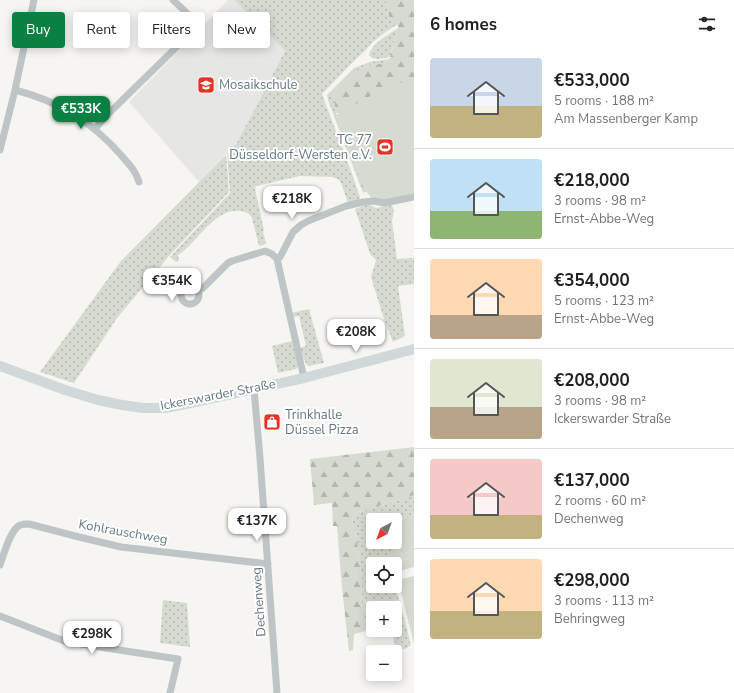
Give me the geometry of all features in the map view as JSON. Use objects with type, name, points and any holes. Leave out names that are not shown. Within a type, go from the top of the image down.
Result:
[{"type":"main road","name":"Ickerswarder Straße","points":[[0,366],[65,390],[98,400],[143,408],[165,408],[304,378],[414,349]]},
{"type":"street","points":[[0,150],[15,90],[34,0]]},
{"type":"street","points":[[95,129],[107,115],[190,34],[192,24],[191,19],[189,15],[173,0]]},
{"type":"street","points":[[15,90],[33,94],[53,102],[71,112],[95,129],[116,149],[136,172],[139,182]]},
{"type":"street","points":[[277,259],[280,257],[293,232],[308,221],[346,206],[363,202],[374,200],[384,204],[414,197]]},
{"type":"street","points":[[198,291],[228,263],[265,251],[272,254],[277,259],[304,378]]},
{"type":"street","name":"Dechenweg","points":[[254,389],[277,693]]},
{"type":"street","name":"Kohlrauschweg","points":[[0,565],[16,528],[24,524],[30,524],[121,547],[268,564]]},
{"type":"street","points":[[0,616],[36,631],[64,640],[178,659],[170,693]]},
{"type":"shaded area","name":"Mosaikschule","points":[[228,0],[234,0],[246,12],[216,12]]},
{"type":"shaded area","name":"Mosaikschule","points":[[213,15],[213,48],[270,48],[270,36],[285,51],[237,143],[199,182],[129,102],[181,48],[205,48],[205,24]]},
{"type":"green space","points":[[234,0],[386,0],[390,19],[398,24],[373,42],[322,94],[360,197],[359,200],[348,203],[341,183],[338,179],[332,177],[300,176],[256,186],[255,189],[266,244],[259,246],[250,215],[243,211],[232,211],[225,213],[212,222],[178,255],[179,261],[176,262],[170,257],[230,193],[227,154],[237,143],[285,51],[270,36],[270,12],[246,12]]},
{"type":"green space","points":[[386,0],[414,0],[414,80],[344,113],[336,113],[333,91],[361,68],[384,63],[390,58],[398,25],[390,20]]},
{"type":"green space","points":[[398,28],[390,57],[379,59],[373,58],[369,55],[373,47]]},
{"type":"green space","points":[[389,59],[384,63],[361,68],[333,91],[336,113],[363,182],[370,190],[363,193],[327,95],[354,68],[370,62]]},
{"type":"green space","name":"TC 77 Düsseldorf-Wersten e.V.","points":[[414,78],[414,196],[384,202],[373,200],[365,190],[334,116],[383,89]]},
{"type":"green space","points":[[226,155],[229,192],[169,256],[117,318],[74,383],[40,372],[121,261]]},
{"type":"green space","points":[[368,204],[376,208],[392,205],[394,211],[392,221],[397,259],[414,258],[414,284],[398,286],[405,336],[393,342],[371,277],[376,260],[370,254],[355,209]]},
{"type":"green space","points":[[309,309],[324,363],[308,366],[304,360],[300,348],[306,346],[299,316],[293,317],[291,313]]},
{"type":"green space","points":[[292,341],[298,367],[296,369],[278,373],[272,346]]},
{"type":"green space","points":[[414,447],[414,495],[355,513],[352,520],[358,547],[362,578],[361,609],[366,610],[366,631],[354,634],[353,650],[349,651],[337,526],[333,526],[332,503],[314,505],[310,459]]},
{"type":"green space","points":[[414,495],[414,514],[402,517],[402,513],[366,513],[366,549],[391,549],[393,557],[366,557],[366,593],[397,593],[399,601],[366,601],[366,610],[361,609],[362,578],[358,547],[352,520],[355,513]]},
{"type":"green space","points":[[414,514],[414,567],[402,571],[402,557],[393,557],[391,549],[402,549],[402,517]]},
{"type":"green space","points":[[414,576],[414,644],[401,593],[402,579]]},
{"type":"green space","points":[[163,600],[187,603],[190,647],[160,643]]},
{"type":"green space","points":[[402,611],[411,645],[402,649],[402,645],[395,645],[393,637],[402,637]]},
{"type":"place","name":"Mosaikschule","points":[[206,85]]},
{"type":"place","name":"TC 77 Düsseldorf-Wersten e.V.","points":[[385,147]]},
{"type":"place","name":"Trinkhalle Düssel Pizza","points":[[272,422]]}]
